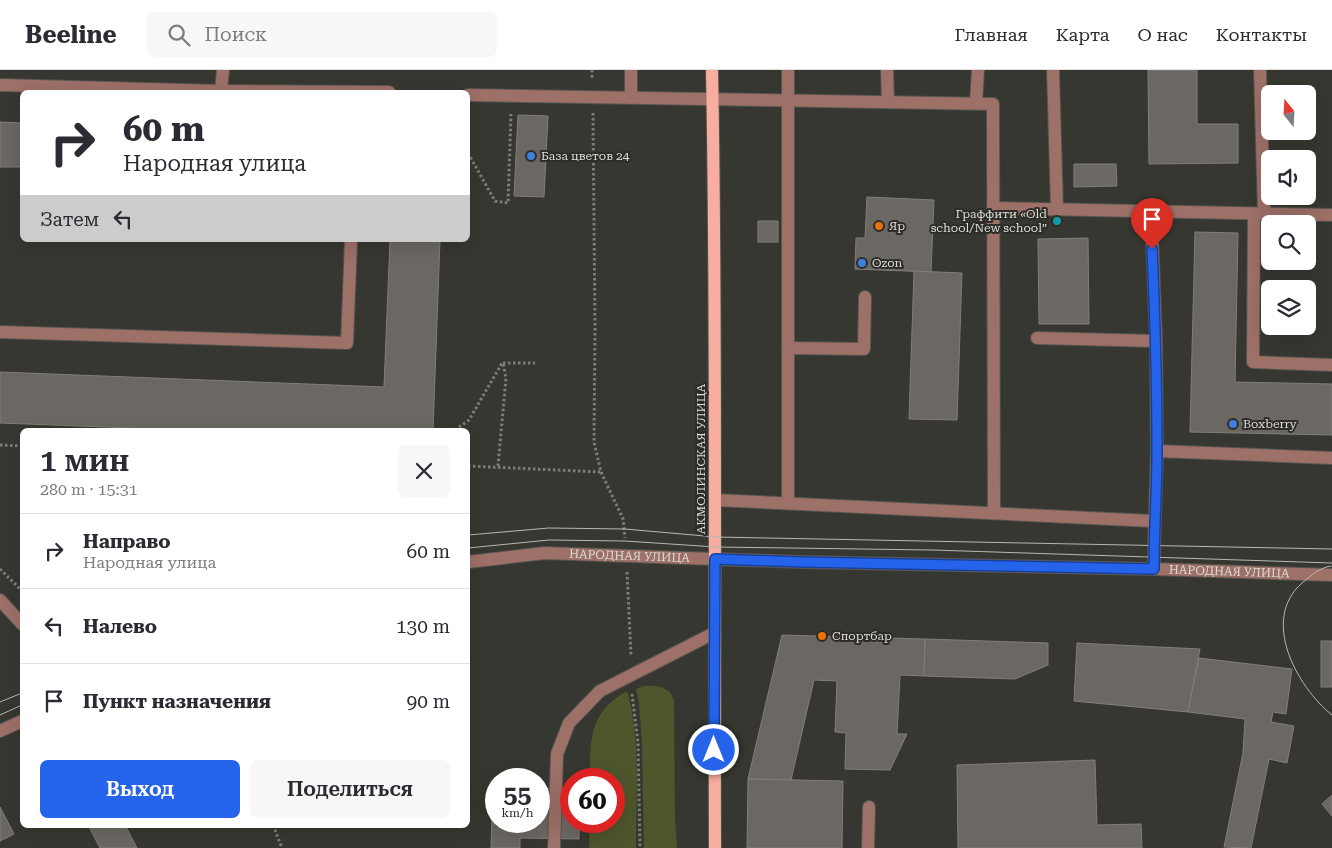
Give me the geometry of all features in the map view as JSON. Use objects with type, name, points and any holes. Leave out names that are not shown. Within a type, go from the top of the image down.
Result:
[{"type":"main road","name":"АКМОЛИНСКАЯ УЛИЦА","points":[[712,70],[715,848]]},
{"type":"street","points":[[221,90],[223,70]]},
{"type":"street","points":[[631,70],[631,98]]},
{"type":"street","points":[[788,70],[788,503]]},
{"type":"street","points":[[887,70],[888,102]]},
{"type":"street","points":[[976,103],[978,70]]},
{"type":"street","points":[[1054,70],[1058,209]]},
{"type":"street","points":[[1260,70],[1259,214],[1253,362],[1332,365]]},
{"type":"street","points":[[0,85],[184,90]]},
{"type":"street","points":[[470,95],[993,104],[994,512]]},
{"type":"street","points":[[993,208],[1332,215]]},
{"type":"street","points":[[1151,212],[1156,342],[1157,451],[1154,569]]},
{"type":"street","points":[[0,332],[347,344],[351,242]]},
{"type":"street","points":[[788,348],[864,349],[865,298]]},
{"type":"street","points":[[1037,338],[1156,342]]},
{"type":"street","points":[[1157,451],[1332,458]]},
{"type":"street","points":[[715,500],[1154,521]]},
{"type":"street","name":"НАРОДНАЯ УЛИЦА","points":[[470,562],[545,553],[802,562],[1154,569],[1332,575]]},
{"type":"street","points":[[0,600],[20,622]]},
{"type":"street","points":[[554,848],[557,754],[569,723],[600,691],[714,632]]},
{"type":"street","points":[[0,730],[20,722]]},
{"type":"street","points":[[868,848],[869,807]]},
{"type":"path","points":[[592,70],[595,318],[594,442],[601,472],[626,529],[631,690],[638,743],[640,848]]},
{"type":"path","points":[[470,157],[495,201],[508,203],[511,110]]},
{"type":"path","points":[[498,466],[506,378],[503,362]]},
{"type":"path","points":[[503,362],[535,364]]},
{"type":"path","points":[[458,428],[469,420],[503,362]]},
{"type":"path","points":[[0,445],[20,446]]},
{"type":"path","points":[[470,466],[601,472]]},
{"type":"path","points":[[0,569],[20,589]]},
{"type":"path","points":[[273,828],[282,848]]},
{"type":"green space","points":[[644,686],[658,686],[666,689],[674,701],[677,848],[644,848],[642,744],[636,689]]},
{"type":"green space","points":[[627,691],[634,729],[637,789],[636,848],[589,848],[590,833],[625,833],[625,768],[590,768],[590,752],[594,728],[605,708],[614,699]]},
{"type":"building","points":[[1148,70],[1197,70],[1197,124],[1238,124],[1238,163],[1149,164]]},
{"type":"building","name":"База цветов 24","points":[[518,115],[548,116],[544,197],[514,196]]},
{"type":"building","points":[[0,122],[20,123],[20,167],[0,167]]},
{"type":"building","points":[[1074,164],[1116,164],[1117,186],[1074,187]]},
{"type":"building","points":[[867,197],[934,200],[931,272],[855,269],[856,238],[865,238]]},
{"type":"building","points":[[758,221],[778,221],[778,242],[758,242]]},
{"type":"building","points":[[1195,232],[1238,233],[1235,382],[1332,384],[1332,435],[1190,432]]},
{"type":"building","points":[[1088,238],[1089,324],[1039,324],[1038,239]]},
{"type":"building","points":[[390,242],[440,242],[433,428],[131,428],[0,423],[0,372],[384,387]]},
{"type":"building","points":[[914,271],[962,273],[957,420],[909,419]]},
{"type":"building","points":[[782,635],[925,639],[924,676],[900,675],[897,734],[907,734],[890,770],[845,769],[846,733],[835,732],[837,681],[814,680],[791,780],[748,779]]},
{"type":"building","points":[[925,639],[1048,643],[1048,665],[1015,679],[924,676]]},
{"type":"building","points":[[1321,641],[1332,641],[1332,687],[1321,687]]},
{"type":"building","points":[[1077,643],[1200,649],[1188,712],[1074,701]]},
{"type":"building","points":[[1199,658],[1292,669],[1286,714],[1273,712],[1271,722],[1294,726],[1287,763],[1269,759],[1251,848],[1224,847],[1243,753],[1245,719],[1188,712]]},
{"type":"building","points":[[1095,760],[1097,825],[1141,824],[1142,848],[958,848],[957,765]]},
{"type":"building","points":[[748,779],[843,781],[842,848],[747,848]]},
{"type":"building","points":[[550,788],[560,789],[560,833],[579,833],[579,839],[520,838],[520,848],[491,848],[491,833],[550,833]]},
{"type":"building","points":[[1332,795],[1332,816],[1322,804]]},
{"type":"building","points":[[0,807],[14,834],[0,841]]},
{"type":"building","points":[[90,828],[127,828],[137,848],[100,848]]},
{"type":"tram line","points":[[470,535],[549,528],[625,529],[716,537],[1332,549]]},
{"type":"tram line","points":[[470,548],[549,540],[625,541],[716,547],[933,550],[1332,563]]},
{"type":"tram line","points":[[1331,566],[1323,568],[1312,575],[1302,583],[1290,598],[1284,615],[1284,634],[1288,652],[1296,671],[1319,703],[1332,715]]},
{"type":"tram line","points":[[0,702],[20,694]]},
{"type":"tram line","points":[[0,715],[20,706]]},
{"type":"place","name":"База цветов 24","points":[[531,156]]},
{"type":"place","name":"Граффити «Old school/New school”","points":[[1057,221]]},
{"type":"place","name":"Яр","points":[[879,226]]},
{"type":"place","name":"Ozon","points":[[862,263]]},
{"type":"place","name":"Boxberry","points":[[1233,424]]},
{"type":"place","name":"Спортбар","points":[[822,636]]},
{"type":"route","points":[[714,750],[715,559],[1154,569],[1157,451],[1156,342],[1152,249]]}]
